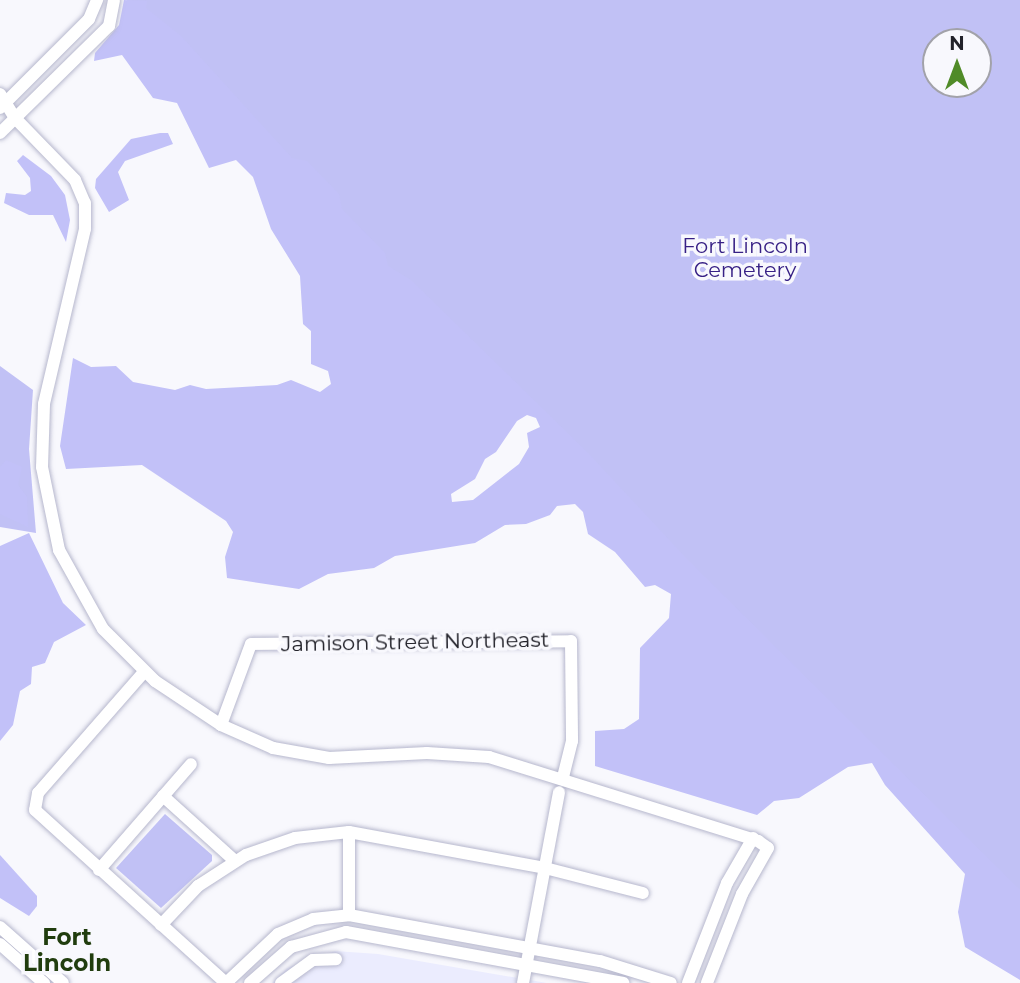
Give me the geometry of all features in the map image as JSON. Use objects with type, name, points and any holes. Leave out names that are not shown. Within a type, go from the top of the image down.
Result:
[{"type":"street","points":[[97,0],[89,19],[2,102],[75,180],[86,207],[85,229],[43,414],[42,467],[48,513],[62,559],[84,601],[144,672],[221,725],[261,744],[311,757],[463,753],[563,777],[753,838],[768,848],[742,894],[707,983]]},
{"type":"street","points":[[0,133],[109,26],[114,0]]},
{"type":"street","name":"Jamison Street Northeast","points":[[221,725],[251,644],[571,641],[572,741],[563,777]]},
{"type":"street","points":[[144,672],[35,799],[40,818],[226,983],[278,934],[313,919],[349,915],[608,963],[671,983]]},
{"type":"street","points":[[99,870],[191,764]]},
{"type":"street","points":[[523,983],[559,792]]},
{"type":"street","points":[[163,796],[235,861]]},
{"type":"street","points":[[162,925],[198,886],[235,861],[295,838],[349,832],[545,868],[643,893]]},
{"type":"street","points":[[349,832],[349,915]]},
{"type":"street","points":[[688,983],[727,883],[753,838]]},
{"type":"street","points":[[0,927],[63,983]]},
{"type":"street","points":[[250,983],[291,947],[336,933],[375,935],[623,983]]},
{"type":"street","points":[[0,944],[44,983]]},
{"type":"street","points":[[281,983],[313,960],[336,959]]},
{"type":"shaded area","points":[[124,0],[147,1],[146,8],[181,36],[292,158],[307,161],[339,194],[342,209],[385,253],[388,266],[411,280],[588,453],[685,557],[1020,890],[1020,980],[965,947],[958,912],[965,874],[885,785],[872,763],[848,767],[799,798],[774,801],[757,815],[595,766],[595,731],[624,729],[639,719],[640,648],[669,618],[671,594],[655,585],[645,587],[615,552],[588,534],[583,512],[575,504],[557,506],[550,515],[526,524],[505,525],[475,543],[395,556],[374,568],[328,574],[299,589],[227,578],[225,557],[233,532],[226,521],[142,465],[66,469],[60,446],[73,358],[91,367],[116,366],[133,382],[175,390],[190,385],[206,389],[277,385],[291,380],[320,392],[331,384],[328,371],[311,364],[311,331],[303,324],[300,276],[271,229],[253,177],[236,160],[209,168],[177,103],[153,98],[122,55],[94,61],[95,53],[119,25]],"holes":[[[527,415],[536,418],[540,427],[527,433],[529,447],[519,464],[473,500],[452,502],[451,494],[475,479],[485,459],[496,452],[517,421]]]},
{"type":"shaded area","points":[[168,133],[173,144],[125,161],[118,172],[129,200],[109,212],[95,188],[96,179],[131,139]]},
{"type":"shaded area","points":[[23,155],[51,176],[65,195],[70,220],[66,242],[53,215],[29,215],[4,203],[6,193],[25,195],[31,191],[30,178],[17,161]]},
{"type":"shaded area","points":[[6,460],[22,467],[18,485],[27,497],[28,527],[0,514],[0,467]]},
{"type":"shaded area","points":[[29,533],[63,603],[86,625],[54,642],[45,663],[32,667],[31,684],[20,691],[13,725],[0,741],[0,546]]},
{"type":"shaded area","points":[[0,855],[37,896],[37,906],[29,916],[0,898]]},
{"type":"shaded area","points":[[335,951],[378,954],[547,983],[272,983],[287,968]]},
{"type":"green space","name":"Fort Lincoln Cemetery","points":[[127,0],[1020,0],[1020,891],[128,10]]},
{"type":"green space","points":[[0,366],[33,390],[29,449],[36,533],[0,527]]},
{"type":"green space","points":[[165,814],[212,855],[212,861],[161,908],[116,868]]},
{"type":"district","name":"Fort Lincoln","points":[[67,950]]}]
